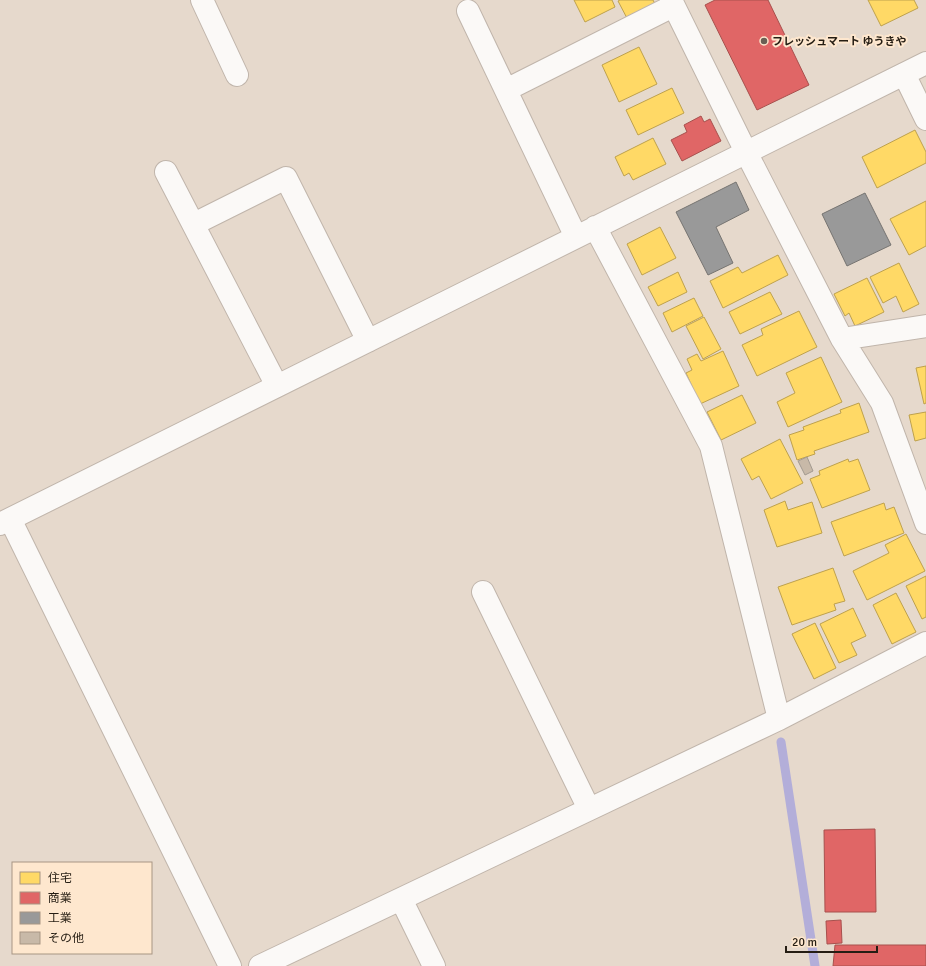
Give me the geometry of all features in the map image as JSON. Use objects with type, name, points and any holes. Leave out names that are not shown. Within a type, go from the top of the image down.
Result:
[{"type":"street","points":[[202,0],[238,75]]},
{"type":"street","points":[[506,90],[672,3],[746,152],[842,339],[882,403],[926,523]]},
{"type":"street","points":[[468,11],[576,237]]},
{"type":"street","points":[[230,966],[5,522],[926,63]]},
{"type":"street","points":[[904,74],[926,119]]},
{"type":"street","points":[[166,172],[277,386]]},
{"type":"street","points":[[194,224],[286,178],[368,341]]},
{"type":"street","points":[[595,227],[712,446],[779,719]]},
{"type":"street","points":[[842,339],[926,326]]},
{"type":"street","points":[[483,592],[589,809]]},
{"type":"street","points":[[260,966],[779,719],[926,643]]},
{"type":"street","points":[[401,899],[434,966]]},
{"type":"building: 住宅","points":[[574,0],[612,0],[615,7],[585,22]]},
{"type":"building: 住宅","points":[[653,0],[657,8],[629,22],[618,1]]},
{"type":"building: 住宅","points":[[868,0],[914,0],[918,8],[881,26]]},
{"type":"building: 住宅","points":[[639,47],[657,84],[619,102],[602,65]]},
{"type":"building: 住宅","points":[[672,88],[684,113],[638,135],[626,110]]},
{"type":"building: 住宅","points":[[915,130],[926,152],[926,163],[877,188],[862,157]]},
{"type":"building: 住宅","points":[[653,138],[666,164],[633,180],[629,173],[624,176],[615,157]]},
{"type":"building: 住宅","points":[[926,201],[926,246],[909,255],[890,219]]},
{"type":"building: 住宅","points":[[660,227],[676,258],[642,275],[627,244]]},
{"type":"building: 住宅","points":[[778,255],[788,275],[723,308],[710,281],[738,267],[742,273]]},
{"type":"building: 住宅","points":[[899,263],[919,304],[903,312],[896,296],[883,303],[870,277]]},
{"type":"building: 住宅","points":[[678,272],[687,292],[658,306],[648,287]]},
{"type":"building: 住宅","points":[[867,278],[884,312],[855,326],[849,313],[845,316],[834,294]]},
{"type":"building: 住宅","points":[[770,292],[782,314],[740,334],[729,312]]},
{"type":"building: 住宅","points":[[694,298],[703,316],[672,332],[663,313]]},
{"type":"building: 住宅","points":[[799,311],[817,347],[757,376],[742,345],[763,335],[761,329]]},
{"type":"building: 住宅","points":[[704,317],[721,349],[703,359],[686,326]]},
{"type":"building: 住宅","points":[[723,351],[739,386],[700,404],[686,373],[692,370],[687,359],[697,354],[701,361]]},
{"type":"building: 住宅","points":[[821,357],[842,402],[788,427],[777,402],[795,393],[786,373]]},
{"type":"building: 住宅","points":[[926,366],[926,403],[924,404],[916,368]]},
{"type":"building: 住宅","points":[[742,395],[756,423],[721,440],[707,412]]},
{"type":"building: 住宅","points":[[859,403],[869,432],[814,451],[815,454],[797,460],[789,435],[804,430],[803,427],[841,413],[840,410]]},
{"type":"building: 住宅","points":[[926,412],[926,438],[915,441],[909,415]]},
{"type":"building: 住宅","points":[[780,439],[803,483],[771,499],[759,476],[752,480],[741,459]]},
{"type":"building: 住宅","points":[[848,459],[849,462],[858,459],[870,490],[822,508],[810,479],[820,475],[819,471]]},
{"type":"building: 住宅","points":[[785,501],[788,510],[812,502],[822,533],[777,547],[764,510]]},
{"type":"building: 住宅","points":[[884,503],[886,510],[894,507],[904,533],[844,556],[831,522]]},
{"type":"building: 住宅","points":[[906,534],[925,571],[867,600],[853,571],[889,553],[885,545]]},
{"type":"building: 住宅","points":[[833,568],[845,601],[834,604],[836,610],[792,625],[778,587]]},
{"type":"building: 住宅","points":[[926,576],[926,617],[922,619],[906,586]]},
{"type":"building: 住宅","points":[[896,593],[916,632],[892,644],[873,605]]},
{"type":"building: 住宅","points":[[853,608],[866,636],[851,643],[857,655],[839,663],[820,624]]},
{"type":"building: 住宅","points":[[815,623],[836,668],[814,679],[792,634]]},
{"type":"building: 商業","points":[[715,0],[768,0],[809,85],[757,110],[705,5]]},
{"type":"building: 商業","points":[[701,116],[704,122],[710,119],[721,141],[682,161],[671,140],[687,132],[684,125]]},
{"type":"building: 商業","points":[[875,829],[876,912],[825,912],[824,830]]},
{"type":"building: 商業","points":[[841,920],[842,943],[827,944],[826,921]]},
{"type":"building: 商業","points":[[835,945],[926,945],[926,966],[833,966]]},
{"type":"building: 工業","points":[[736,182],[749,210],[716,227],[733,263],[708,275],[676,212]]},
{"type":"building: 工業","points":[[865,193],[891,245],[847,266],[822,214]]},
{"type":"building: その他","points":[[807,457],[813,471],[805,475],[798,461]]},
{"type":"waterway","points":[[781,742],[815,966]]},
{"type":"place","name":"フレッシュマート ゆうきや","points":[[764,41]]}]
